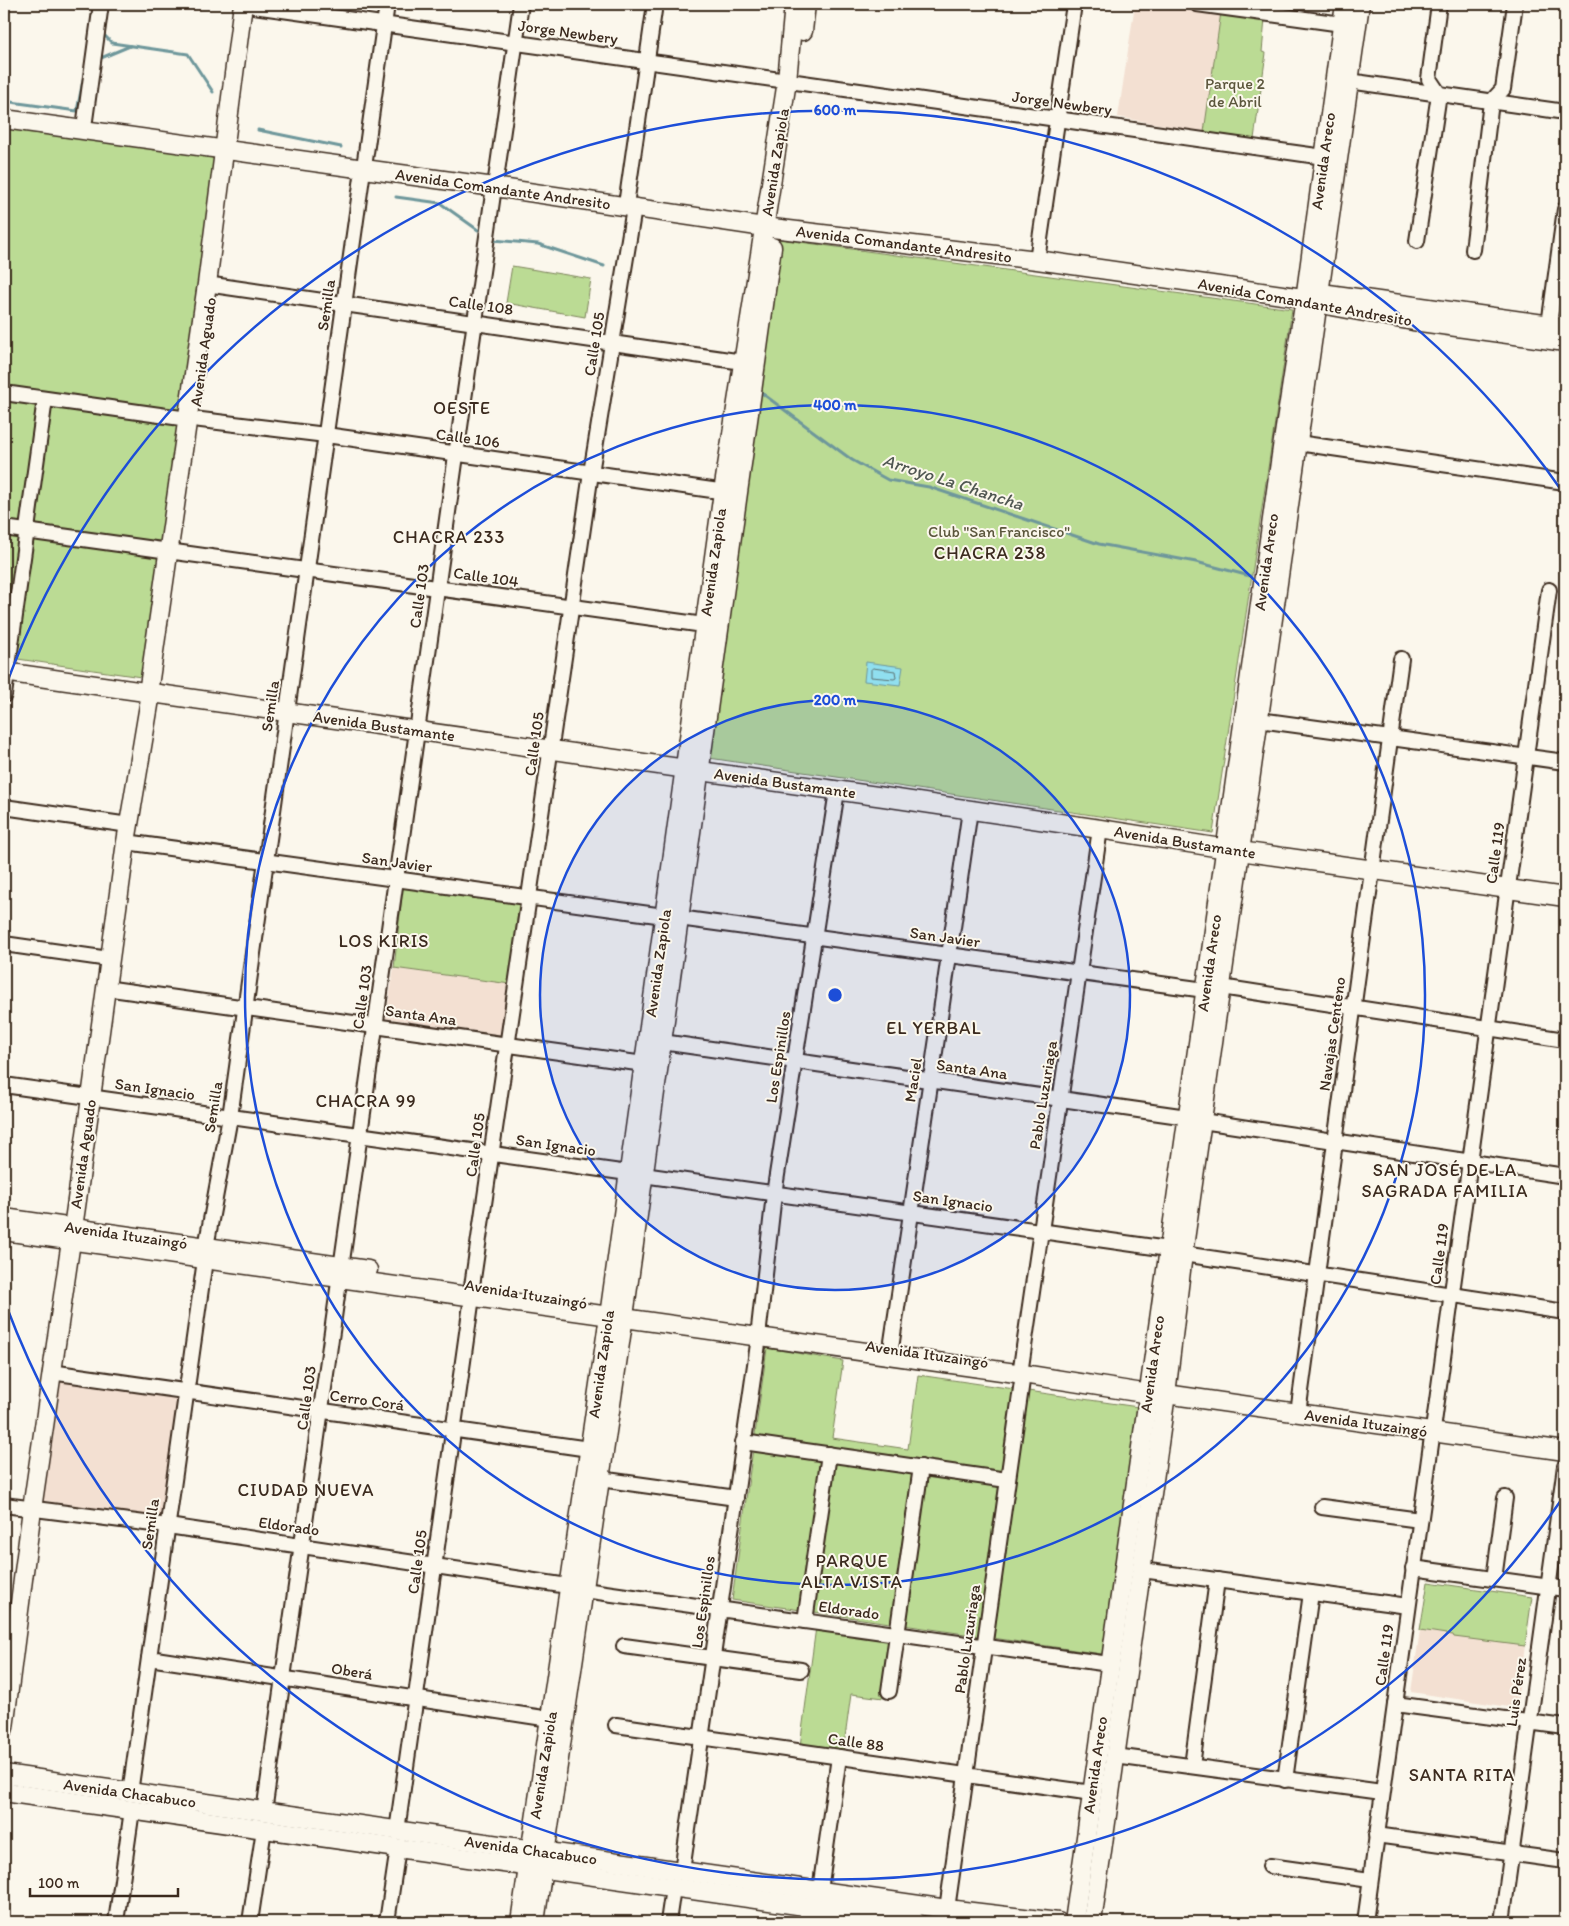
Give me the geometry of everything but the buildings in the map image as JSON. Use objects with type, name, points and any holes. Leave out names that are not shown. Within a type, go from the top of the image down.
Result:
[{"type":"main road","name":"Avenida Aguado","points":[[4,1728],[32,1509],[109,959],[126,842],[151,695],[250,4]]},
{"type":"main road","name":"Avenida Zapiola","points":[[636,1174],[644,1064],[672,917],[746,372],[771,223],[786,162],[794,4]]},
{"type":"main road","name":"Avenida Zapiola","points":[[791,82],[806,4]]},
{"type":"main road","name":"Avenida Areco","points":[[1233,850],[1259,720],[1298,443],[1324,158],[1345,4]]},
{"type":"main road","name":"Avenida Areco","points":[[1074,1922],[1109,1664],[1176,1252],[1312,296],[1349,81],[1360,4]]},
{"type":"main road","name":"Avenida Comandante Andresito","points":[[4,108],[85,120],[229,146]]},
{"type":"main road","name":"Avenida Comandante Andresito","points":[[4,120],[229,146],[1037,260],[1557,326]]},
{"type":"main road","name":"Avenida Aguado","points":[[191,419],[213,284],[229,146]]},
{"type":"main road","name":"Avenida Comandante Andresito","points":[[771,223],[1038,253],[1297,288],[1332,306],[1413,321],[1565,342]]},
{"type":"main road","name":"Avenida Zapiola","points":[[692,771],[704,625],[731,492]]},
{"type":"main road","name":"Avenida Bustamante","points":[[5,672],[151,695],[287,712],[1565,897]]},
{"type":"main road","name":"Avenida Zapiola","points":[[535,1922],[535,1868],[550,1719],[600,1479],[617,1313],[636,1174],[662,1042],[672,917]]},
{"type":"main road","name":"Avenida Ituzaingó","points":[[4,1218],[71,1234],[1565,1451]]},
{"type":"main road","name":"Avenida Ituzaingó","points":[[4,1231],[71,1234]]},
{"type":"main road","name":"Avenida Zapiola","points":[[537,1850],[576,1588],[589,1449],[617,1313]]},
{"type":"main road","name":"Avenida Areco","points":[[1092,1922],[1142,1570],[1154,1391]]},
{"type":"main road","name":"Avenida Chacabuco","points":[[4,1774],[131,1802]]},
{"type":"main road","name":"Avenida Chacabuco","points":[[4,1792],[131,1802],[397,1840],[535,1868],[673,1888],[807,1915],[916,1922]]},
{"type":"main road","name":"Avenida Chacabuco","points":[[397,1840],[537,1850],[947,1909],[1058,1922]]},
{"type":"main road","name":"Avenida Zapiola","points":[[520,1922],[535,1868]]},
{"type":"street","points":[[85,120],[101,4]]},
{"type":"street","name":"Jorge Newbery","points":[[250,4],[1324,158]]},
{"type":"street","name":"Semilla","points":[[116,1922],[149,1658],[206,1253],[230,1117],[387,4]]},
{"type":"street","name":"Calle 103","points":[[250,1922],[521,4]]},
{"type":"street","name":"Calle 105","points":[[387,1922],[491,1154],[631,203],[655,4]]},
{"type":"street","points":[[1038,253],[1074,4]]},
{"type":"street","points":[[1197,4],[1342,24]]},
{"type":"street","points":[[1417,241],[1439,94],[1428,79],[1439,4]]},
{"type":"street","points":[[1472,250],[1491,102],[1503,89],[1515,4]]},
{"type":"street","points":[[1349,81],[1565,112]]},
{"type":"street","points":[[1557,326],[1565,211]]},
{"type":"street","name":"Calle 108","points":[[213,284],[611,342],[746,372]]},
{"type":"street","name":"Calle 106","points":[[4,393],[191,419],[326,435],[731,492]]},
{"type":"street","points":[[4,695],[5,672],[45,399]]},
{"type":"street","points":[[1298,443],[1565,482]]},
{"type":"street","name":"Calle 104","points":[[4,528],[704,625]]},
{"type":"street","name":"Calle 119","points":[[1365,1922],[1548,590]]},
{"type":"street","name":"Navajas Centeno","points":[[1298,1413],[1401,659]]},
{"type":"street","points":[[1259,720],[1565,762]]},
{"type":"street","name":"Los Espinillos","points":[[682,1871],[759,1333],[774,1194],[837,791]]},
{"type":"street","points":[[4,807],[129,825]]},
{"type":"street","name":"Maciel","points":[[890,1352],[909,1213],[950,955],[970,810]]},
{"type":"street","name":"Pablo Luzuriaga","points":[[947,1909],[1040,1231],[1100,829]]},
{"type":"street","name":"San Javier","points":[[126,842],[1079,973],[1353,1007],[1565,1040]]},
{"type":"street","points":[[4,944],[109,959]]},
{"type":"street","name":"Santa Ana","points":[[105,988],[644,1064]]},
{"type":"street","name":"Santa Ana","points":[[662,1042],[1061,1099],[1565,1176]]},
{"type":"street","name":"San Ignacio","points":[[4,1085],[1040,1231],[1565,1312]]},
{"type":"street","name":"Cerro Corá","points":[[51,1372],[589,1449]]},
{"type":"street","points":[[743,1442],[1007,1480]]},
{"type":"street","points":[[805,1621],[828,1454]]},
{"type":"street","name":"Luis Pérez","points":[[1502,1922],[1565,1466]]},
{"type":"street","points":[[889,1691],[921,1467]]},
{"type":"street","points":[[600,1479],[736,1498]]},
{"type":"street","points":[[1494,1579],[1505,1498]]},
{"type":"street","name":"Eldorado","points":[[4,1505],[168,1526],[576,1588],[1109,1664]]},
{"type":"street","points":[[1322,1507],[1420,1520]]},
{"type":"street","points":[[1413,1568],[1565,1589]]},
{"type":"street","points":[[1142,1570],[1408,1606]]},
{"type":"street","points":[[1192,1766],[1217,1580]]},
{"type":"street","points":[[1285,1780],[1311,1593]]},
{"type":"street","points":[[624,1646],[800,1670]]},
{"type":"street","name":"Oberá","points":[[149,1658],[550,1719]]},
{"type":"street","points":[[1395,1704],[1565,1727]]},
{"type":"street","name":"Calle 88","points":[[616,1725],[1092,1792]]},
{"type":"street","points":[[1115,1756],[1382,1792]]},
{"type":"street","points":[[820,1890],[839,1757]]},
{"type":"street","points":[[1376,1835],[1565,1861]]},
{"type":"street","points":[[1270,1866],[1370,1880]]},
{"type":"street","points":[[668,1922],[673,1888]]},
{"type":"shaded area","points":[[1135,4],[1170,4],[1221,12],[1204,132],[1118,117]]},
{"type":"shaded area","points":[[394,968],[510,984],[502,1035],[386,1018]]},
{"type":"shaded area","points":[[57,1378],[181,1395],[163,1518],[39,1500]]},
{"type":"shaded area","points":[[1420,1630],[1525,1646],[1516,1708],[1411,1692]]},
{"type":"green space","name":"Parque 2 de Abril","points":[[1221,12],[1265,19],[1262,52],[1266,53],[1254,139],[1204,132]]},
{"type":"green space","points":[[4,123],[223,155],[148,678],[4,657]]},
{"type":"green space","name":"Club \"San Francisco\"","points":[[778,239],[1292,309],[1213,833],[709,758]]},
{"type":"green space","points":[[512,266],[591,279],[585,317],[506,303]]},
{"type":"green space","points":[[403,886],[519,902],[510,984],[394,968]]},
{"type":"green space","points":[[767,1348],[843,1361],[832,1438],[908,1449],[918,1375],[1138,1407],[1102,1654],[732,1600]]},
{"type":"green space","points":[[1428,1582],[1532,1597],[1525,1646],[1454,1637],[1453,1635],[1420,1630]]},
{"type":"green space","points":[[816,1627],[892,1638],[884,1698],[851,1694],[843,1752],[800,1746]]},
{"type":"water","points":[[866,662],[903,667],[900,685],[864,681]]},
{"type":"waterway","name":"Arroyo La Chancha","points":[[90,4],[93,8],[93,15]]},
{"type":"waterway","name":"Arroyo La Chancha","points":[[104,35],[112,43],[188,54],[213,92]]},
{"type":"waterway","points":[[101,58],[130,46]]},
{"type":"waterway","points":[[11,102],[77,111],[86,65]]},
{"type":"waterway","name":"Arroyo La Chancha","points":[[258,130],[341,147]]},
{"type":"waterway","name":"Arroyo La Chancha","points":[[396,197],[440,203],[478,230]]},
{"type":"waterway","name":"Arroyo La Chancha","points":[[493,240],[538,244],[604,266]]},
{"type":"waterway","name":"Arroyo La Chancha","points":[[759,391],[852,460],[888,480],[929,487],[1099,544],[1196,562],[1250,576]]},
{"type":"district","name":"OESTE","points":[[462,408]]},
{"type":"district","name":"CHACRA 233","points":[[449,537]]},
{"type":"district","name":"CHACRA 238","points":[[990,553]]},
{"type":"district","name":"LOS KIRIS","points":[[384,941]]},
{"type":"district","name":"EL YERBAL","points":[[934,1028]]},
{"type":"district","name":"CHACRA 99","points":[[366,1101]]},
{"type":"district","name":"SAN JOSÉ DE LA SAGRADA FAMILIA","points":[[1445,1180]]},
{"type":"district","name":"CIUDAD NUEVA","points":[[306,1490]]},
{"type":"district","name":"PARQUE ALTA VISTA","points":[[852,1571]]},
{"type":"district","name":"SANTA RITA","points":[[1462,1775]]}]
